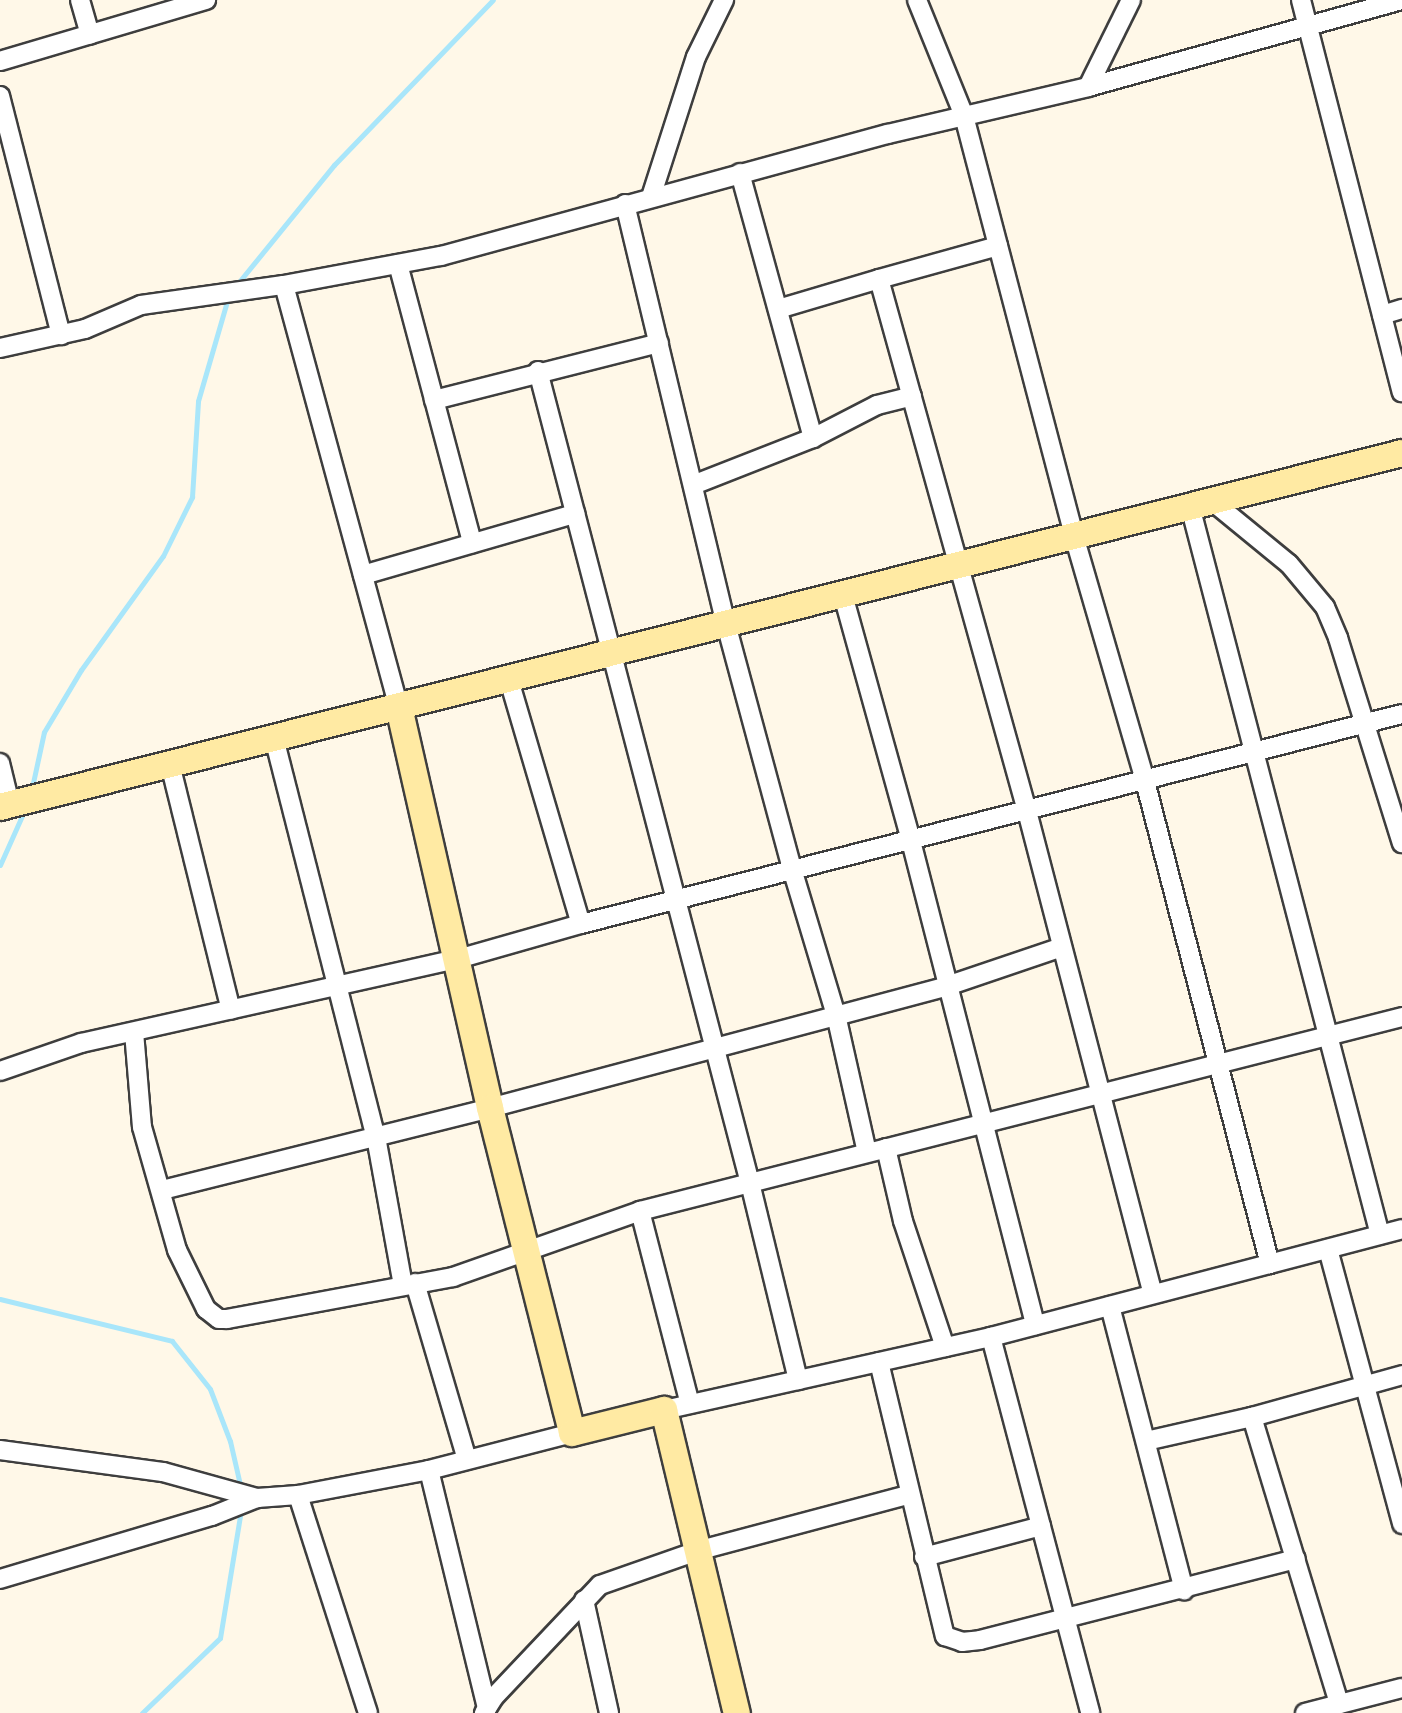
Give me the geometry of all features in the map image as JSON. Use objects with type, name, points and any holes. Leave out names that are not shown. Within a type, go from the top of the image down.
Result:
[{"type":"street","points":[[80,0],[90,35]]},
{"type":"street","points":[[0,61],[203,0]]},
{"type":"street","points":[[651,197],[696,57],[724,0]]},
{"type":"street","points":[[917,0],[964,116],[1074,536],[1145,781],[1270,1264]]},
{"type":"street","points":[[1088,87],[1131,0]]},
{"type":"street","points":[[1301,0],[1402,392]]},
{"type":"street","points":[[0,348],[105,323],[141,305],[284,285],[441,256],[740,173],[1088,87],[1402,0]]},
{"type":"street","points":[[0,96],[61,334]]},
{"type":"street","points":[[740,173],[813,438]]},
{"type":"street","points":[[625,204],[726,624],[793,872],[836,1015],[867,1153]]},
{"type":"street","points":[[778,309],[998,246]]},
{"type":"street","points":[[398,264],[472,543]]},
{"type":"street","points":[[879,279],[1027,811],[1153,1294]]},
{"type":"street","points":[[284,285],[399,707],[490,1108],[572,1433]]},
{"type":"street","points":[[1382,315],[1402,309]]},
{"type":"street","points":[[434,400],[538,371],[659,343]]},
{"type":"street","points":[[538,371],[715,1046],[798,1380]]},
{"type":"street","points":[[693,485],[813,438],[877,405],[912,396]]},
{"type":"street","points":[[0,763],[5,806],[1402,453]]},
{"type":"street","points":[[1201,504],[1289,564],[1318,598],[1338,638],[1402,843]]},
{"type":"street","points":[[1201,504],[1256,752],[1380,1235]]},
{"type":"street","points":[[363,575],[575,514]]},
{"type":"street","points":[[843,596],[911,841],[981,1124],[1035,1325]]},
{"type":"street","points":[[509,680],[581,924]]},
{"type":"street","points":[[0,1071],[81,1043],[458,959],[581,924],[793,872],[1402,714]]},
{"type":"street","points":[[274,738],[340,986],[409,1284],[467,1460]]},
{"type":"street","points":[[170,764],[231,1010]]},
{"type":"street","points":[[162,1190],[490,1108],[946,986],[1062,947]]},
{"type":"street","points":[[134,1032],[142,1127],[188,1278],[206,1309],[219,1319],[453,1276],[640,1211],[1402,1017]]},
{"type":"street","points":[[886,1148],[903,1221],[945,1347]]},
{"type":"street","points":[[640,1211],[690,1404]]},
{"type":"street","points":[[0,1579],[212,1516],[257,1498],[298,1495],[429,1470],[664,1410],[991,1337],[1402,1229]]},
{"type":"street","points":[[1328,1250],[1402,1524]]},
{"type":"street","points":[[1110,1306],[1184,1591]]},
{"type":"street","points":[[991,1337],[1090,1713]]},
{"type":"street","points":[[879,1362],[908,1495],[945,1636],[962,1642],[980,1640],[1184,1591],[1296,1559]]},
{"type":"street","points":[[1146,1441],[1252,1417],[1402,1375]]},
{"type":"street","points":[[664,1410],[737,1713]]},
{"type":"street","points":[[1252,1417],[1339,1704]]},
{"type":"street","points":[[0,1450],[163,1472],[257,1498]]},
{"type":"street","points":[[429,1470],[486,1711]]},
{"type":"street","points":[[298,1495],[368,1713]]},
{"type":"street","points":[[486,1711],[584,1600],[600,1585],[697,1551],[908,1495]]},
{"type":"street","points":[[924,1557],[1041,1526]]},
{"type":"street","points":[[584,1600],[609,1713]]},
{"type":"street","points":[[1305,1713],[1402,1688]]},
{"type":"waterway","points":[[234,288],[334,165],[493,0]]},
{"type":"waterway","points":[[31,792],[44,732],[81,670],[163,556],[192,497],[198,401],[228,298]]},
{"type":"waterway","points":[[0,865],[25,809]]},
{"type":"waterway","points":[[0,1299],[172,1341],[210,1389],[230,1441],[241,1489]]},
{"type":"waterway","points":[[142,1713],[220,1638],[241,1510]]}]
